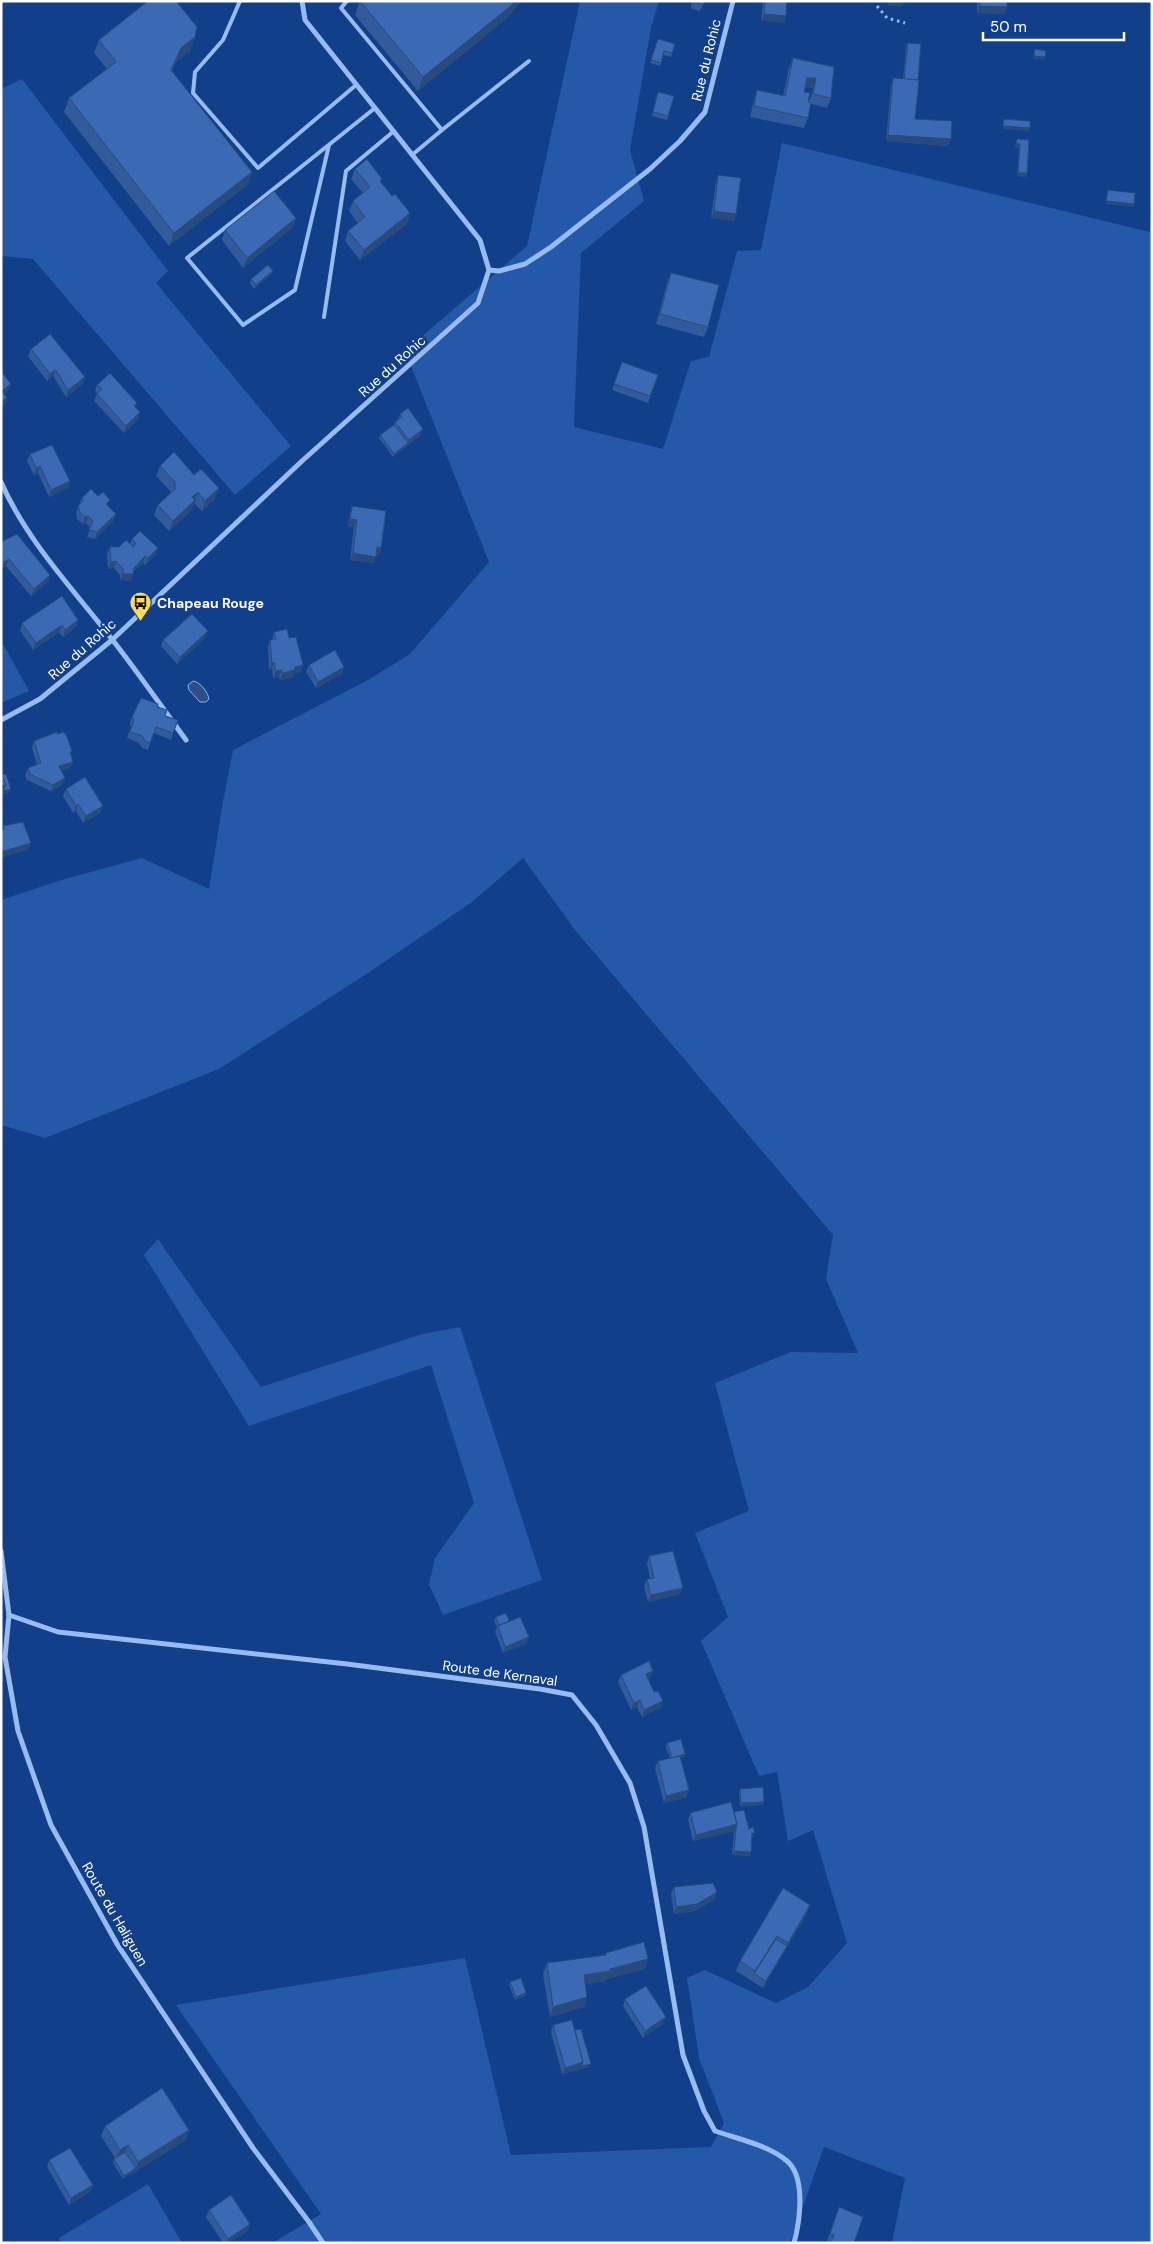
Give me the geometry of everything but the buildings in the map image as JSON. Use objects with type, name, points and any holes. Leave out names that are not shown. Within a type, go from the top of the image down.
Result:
[{"type":"street","points":[[302,1],[305,20],[480,240],[489,270]]},
{"type":"street","name":"Rue du Rohic","points":[[1,720],[40,699],[112,640],[302,462],[478,303],[489,270],[499,271],[525,264],[551,247],[650,169],[680,141],[705,112],[733,1]]},
{"type":"street","points":[[1,482],[16,515],[40,550],[112,640],[186,740]]},
{"type":"street","name":"Route du Haliguen","points":[[1,1552],[9,1615],[5,1657],[18,1731],[51,1825],[117,1944],[253,2148],[310,2222],[323,2243]]},
{"type":"street","name":"Route de Kernaval","points":[[9,1615],[58,1632],[346,1664],[540,1689],[572,1695],[596,1725],[630,1783],[644,1827],[682,2055],[704,2112],[715,2131],[767,2149],[787,2161],[797,2174],[800,2200],[794,2243]]},
{"type":"lane","points":[[240,1],[223,40],[195,72],[193,93],[258,168],[356,85]]},
{"type":"lane","points":[[347,1],[341,8],[442,130]]},
{"type":"lane","points":[[412,155],[529,61]]},
{"type":"lane","points":[[329,145],[295,290],[244,325],[187,258],[375,108]]},
{"type":"lane","points":[[324,318],[346,171],[394,131]]},
{"type":"path","points":[[877,6],[887,18],[905,23]]},
{"type":"shaded area","points":[[580,1],[659,1],[651,28],[630,150],[644,201],[581,253],[574,427],[663,449],[691,361],[709,357],[737,251],[761,250],[782,143],[1150,232],[1152,209],[1152,2243],[892,2243],[905,2178],[824,2147],[790,2243],[272,2243],[321,2214],[176,2005],[465,1958],[511,2155],[711,2147],[724,2123],[699,2058],[687,1978],[705,1970],[776,2003],[808,1987],[847,1943],[813,1830],[788,1841],[777,1772],[759,1776],[701,1641],[728,1617],[695,1533],[749,1511],[715,1383],[791,1352],[858,1353],[826,1279],[833,1235],[575,930],[523,858],[472,902],[368,973],[219,1069],[45,1138],[1,1125],[1,900],[58,881],[142,858],[209,889],[233,750],[368,680],[410,654],[489,562],[405,351],[527,246]]},
{"type":"shaded area","points":[[22,79],[168,271],[156,283],[291,446],[235,495],[33,259],[1,256],[1,89]]},
{"type":"shaded area","points":[[1,640],[29,691],[1,703]]},
{"type":"shaded area","points":[[193,681],[201,685],[205,690],[209,699],[206,702],[200,702],[189,690],[188,685]]},
{"type":"shaded area","points":[[158,1239],[261,1387],[422,1334],[460,1327],[542,1580],[443,1615],[429,1584],[435,1558],[474,1503],[431,1365],[249,1426],[144,1255]]},
{"type":"shaded area","points":[[148,2184],[182,2243],[61,2243],[59,2238]]},
{"type":"place","name":"Chapeau Rouge","points":[[141,622]]}]
